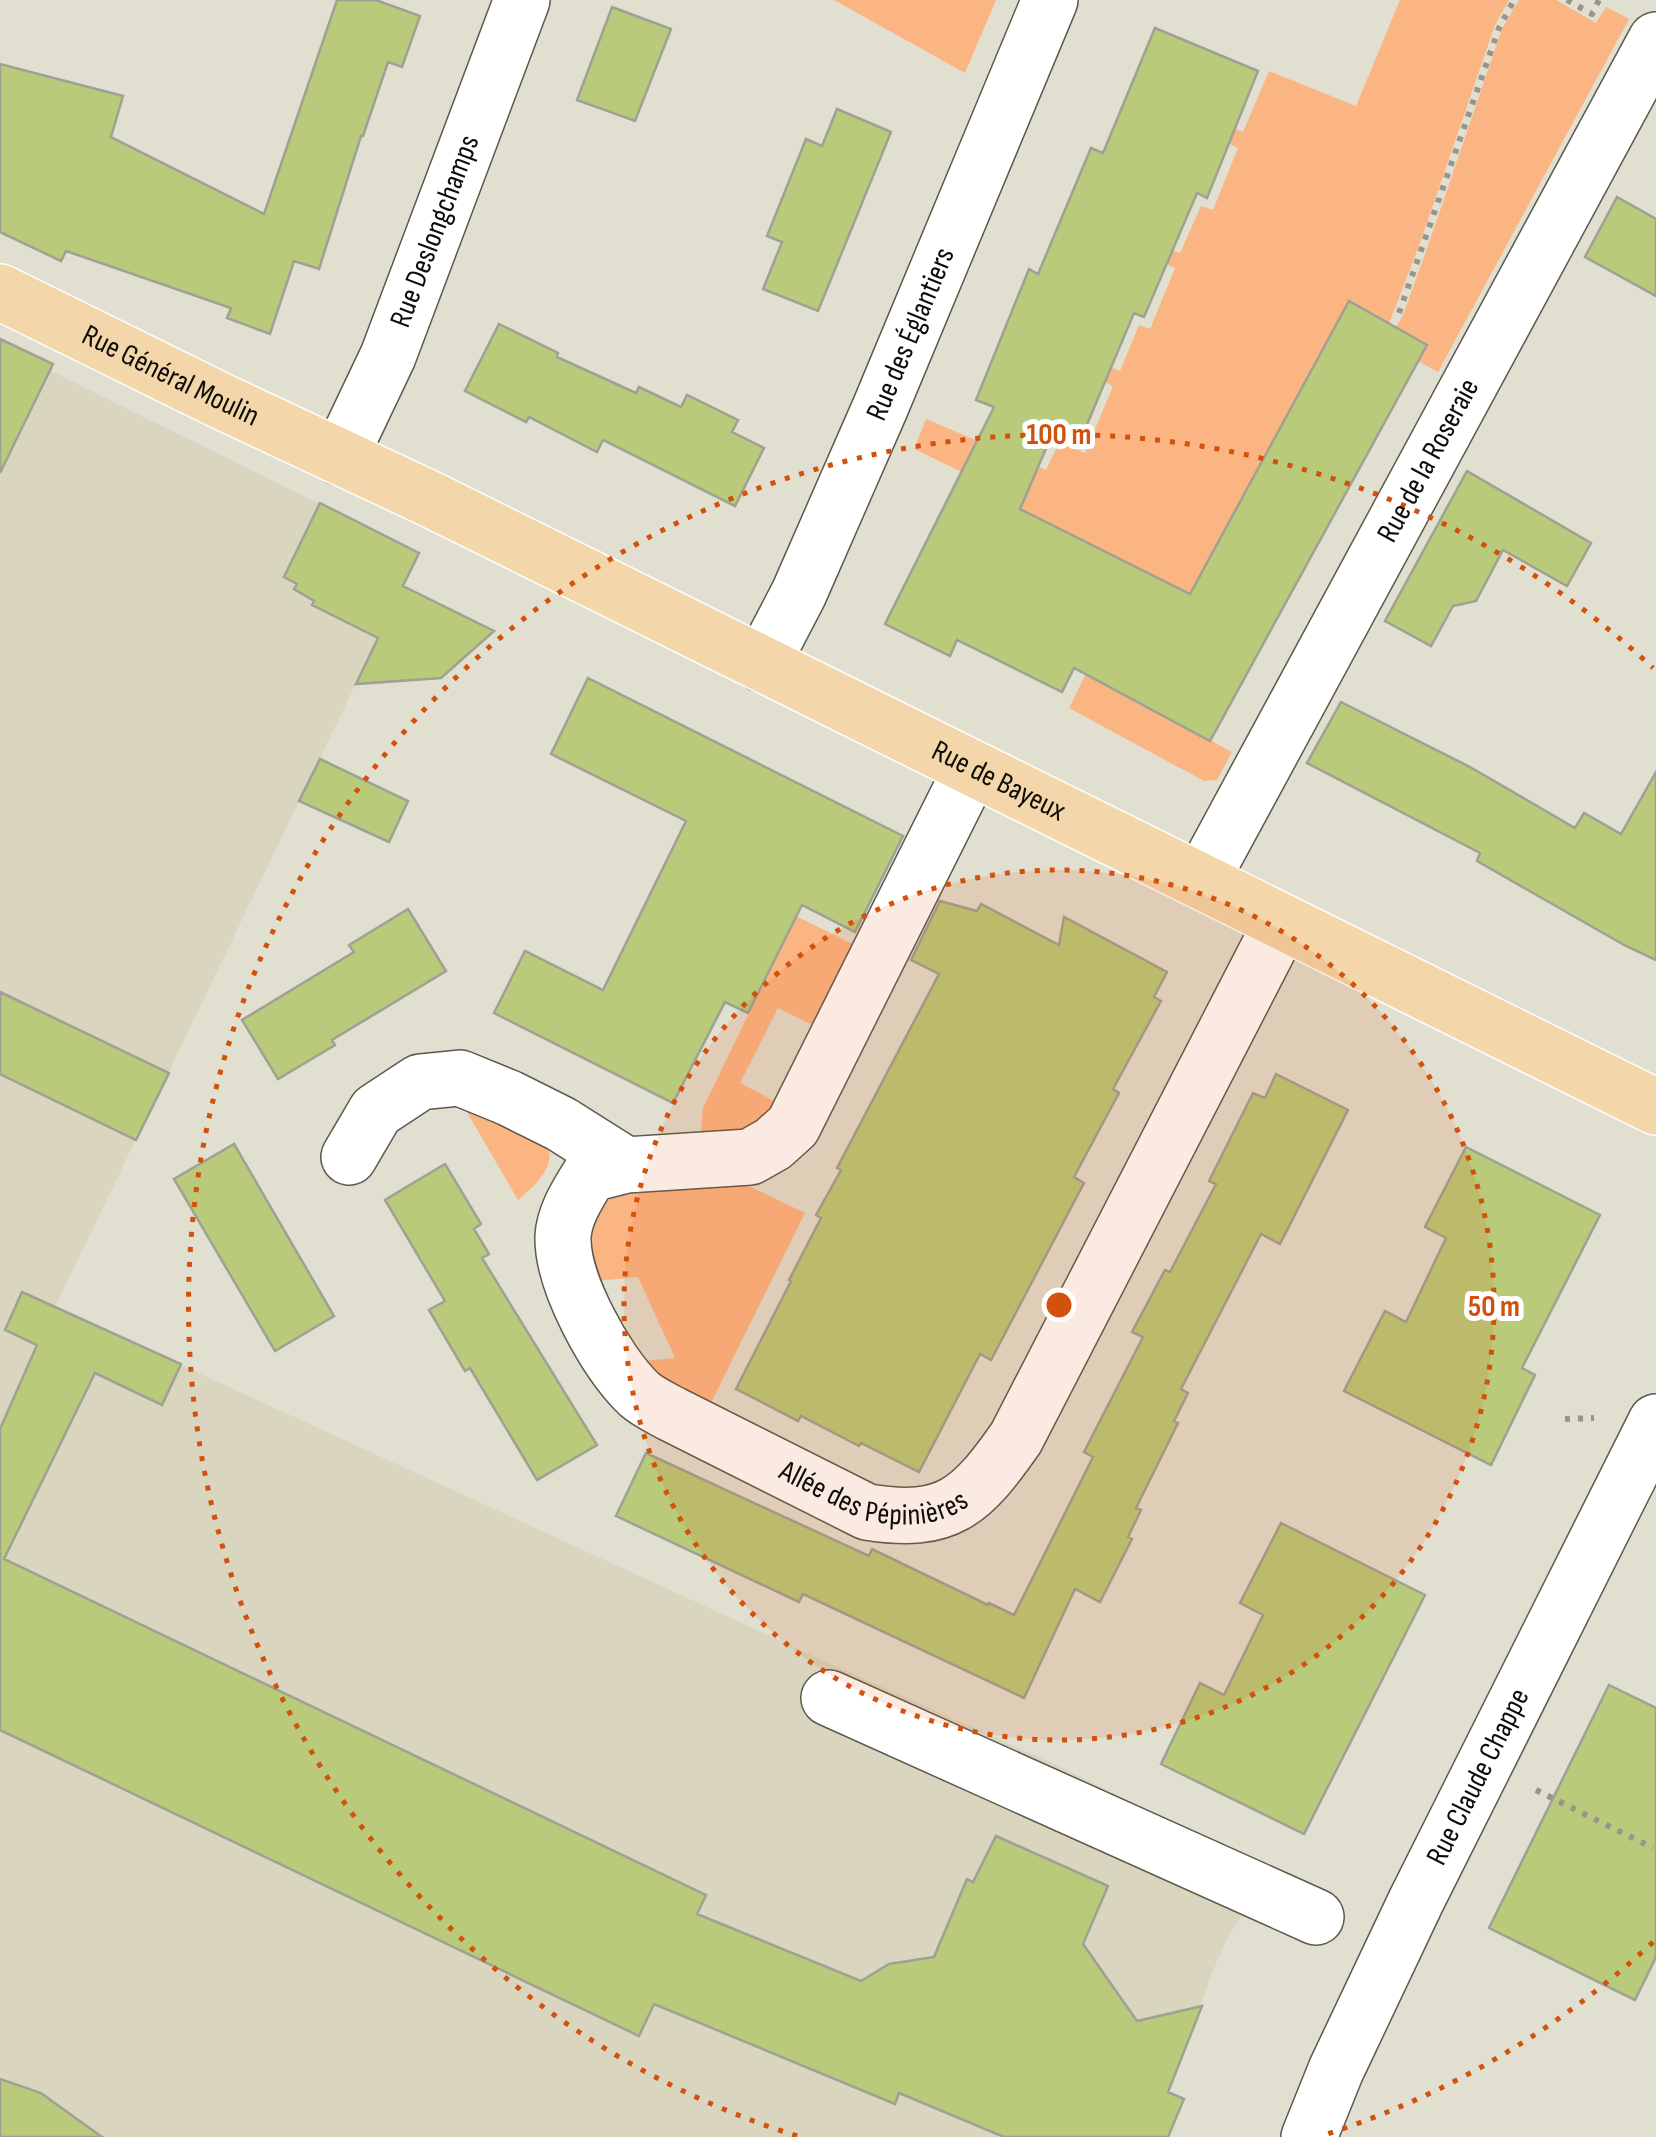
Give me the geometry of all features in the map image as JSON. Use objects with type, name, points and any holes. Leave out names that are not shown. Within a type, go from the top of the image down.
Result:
[{"type":"main road","name":"Rue Général Moulin","points":[[0,292],[340,457]]},
{"type":"main road","name":"Rue de Bayeux","points":[[340,457],[1656,1107]]},
{"type":"street","name":"Rue Deslongchamps","points":[[340,457],[388,356],[522,0]]},
{"type":"street","name":"Rue des Églantiers","points":[[762,664],[799,593],[880,408],[1050,0]]},
{"type":"street","name":"Rue de la Roseraie","points":[[1201,882],[1656,40]]},
{"type":"street","name":"Allée des Pépinières","points":[[972,768],[792,1126],[773,1144],[750,1156],[626,1166],[590,1174],[573,1202],[563,1235],[568,1270],[586,1318],[641,1396],[867,1512],[900,1518],[932,1515],[957,1503],[987,1480],[1016,1438],[1282,922]]},
{"type":"street","points":[[350,1157],[376,1111],[420,1082],[460,1078],[561,1124],[626,1166]]},
{"type":"street","name":"Rue Claude Chappe","points":[[1309,2137],[1336,2070],[1416,1901],[1656,1422]]},
{"type":"street","points":[[829,1698],[1316,1918]]},
{"type":"path","points":[[1398,313],[1499,28],[1514,0]]},
{"type":"path","points":[[1567,0],[1592,14],[1599,0]]},
{"type":"path","points":[[1536,1790],[1653,1848]]},
{"type":"shaded area","points":[[834,0],[996,0],[965,73]]},
{"type":"shaded area","points":[[1400,0],[1509,0],[1495,25],[1389,324],[1349,301],[1133,699],[1232,752],[1217,780],[1204,781],[1069,708],[1138,568],[990,494],[993,487],[914,449],[926,419],[1046,470],[1059,442],[1085,453],[1113,386],[1093,377],[1099,363],[1120,371],[1139,325],[1150,329],[1175,268],[1153,258],[1158,245],[1180,253],[1201,206],[1213,210],[1238,148],[1220,139],[1225,126],[1243,132],[1269,71],[1356,106]]},
{"type":"shaded area","points":[[1519,0],[1556,0],[1596,23],[1606,7],[1629,19],[1438,372],[1418,361],[1426,345],[1396,327],[1428,246],[1502,29]]},
{"type":"shaded area","points":[[0,338],[54,364],[51,371],[419,553],[55,1307],[1063,1768],[1259,1866],[1256,1891],[1225,1943],[1168,2091],[1184,2099],[1168,2137],[0,2137]]},
{"type":"shaded area","points":[[796,916],[863,949],[823,1030],[778,1008],[740,1083],[784,1106],[767,1128],[700,1139],[703,1108]]},
{"type":"shaded area","points":[[464,1107],[524,1129],[546,1144],[549,1162],[545,1171],[518,1200]]},
{"type":"shaded area","points":[[743,1183],[805,1213],[704,1417],[631,1362],[675,1358],[638,1277],[596,1281],[584,1252],[600,1207],[621,1191]]},
{"type":"building","points":[[337,0],[376,0],[420,16],[402,67],[388,62],[319,269],[294,261],[270,334],[227,318],[231,308],[66,251],[61,261],[0,232],[0,64],[123,96],[111,137],[264,214]]},
{"type":"building","points":[[612,7],[671,29],[635,121],[577,100]]},
{"type":"building","points":[[1155,28],[1258,71],[1207,198],[1197,193],[1144,317],[1134,313],[1080,441],[1054,430],[1020,509],[1190,594],[1349,301],[1427,345],[1210,741],[1074,668],[1062,692],[957,640],[950,656],[885,624],[994,407],[976,400],[1029,269],[1038,274],[1091,148],[1103,153]]},
{"type":"building","points":[[837,109],[891,132],[818,311],[763,289],[782,242],[767,236],[806,139],[822,146]]},
{"type":"building","points":[[1617,197],[1656,219],[1656,296],[1585,257]]},
{"type":"building","points":[[499,324],[558,353],[557,357],[636,393],[639,387],[681,407],[687,395],[738,420],[732,432],[764,448],[735,506],[603,440],[597,452],[529,417],[526,422],[465,391]]},
{"type":"building","points":[[0,339],[53,364],[0,473]]},
{"type":"building","points":[[1467,471],[1591,543],[1567,586],[1503,550],[1476,601],[1453,606],[1431,646],[1385,621]]},
{"type":"building","points":[[320,503],[419,553],[403,586],[494,631],[441,678],[356,684],[378,638],[312,605],[314,601],[294,589],[297,584],[284,577]]},
{"type":"building","points":[[588,678],[903,836],[855,932],[802,905],[748,1013],[725,1002],[673,1103],[494,1013],[525,951],[603,990],[686,821],[551,754]]},
{"type":"building","points":[[1341,702],[1470,767],[1575,828],[1584,813],[1621,834],[1656,772],[1656,960],[1477,861],[1480,853],[1307,763]]},
{"type":"building","points":[[320,759],[408,801],[389,842],[299,801]]},
{"type":"building","points":[[940,901],[977,911],[981,904],[1059,945],[1064,917],[1167,972],[1154,997],[1161,1001],[1113,1089],[1119,1093],[1074,1177],[1084,1183],[991,1360],[980,1354],[919,1472],[801,1416],[798,1421],[736,1389],[821,1218],[816,1215],[841,1170],[837,1168],[939,974],[911,960]]},
{"type":"building","points":[[408,909],[446,971],[332,1040],[335,1045],[278,1079],[242,1020],[354,952],[349,945]]},
{"type":"building","points":[[0,992],[169,1073],[136,1140],[0,1074]]},
{"type":"building","points":[[1276,1074],[1348,1110],[1280,1244],[1261,1234],[1181,1389],[1188,1393],[1174,1421],[1178,1423],[1136,1508],[1141,1510],[1128,1537],[1132,1539],[1100,1602],[1075,1589],[1024,1698],[803,1594],[799,1602],[616,1516],[646,1453],[869,1556],[872,1549],[1014,1615],[1093,1457],[1084,1452],[1143,1337],[1132,1332],[1165,1270],[1170,1272],[1216,1184],[1209,1181],[1253,1093],[1265,1098]]},
{"type":"building","points":[[234,1144],[334,1316],[275,1351],[174,1179]]},
{"type":"building","points":[[1466,1147],[1600,1215],[1522,1368],[1535,1375],[1491,1465],[1344,1391],[1385,1311],[1406,1322],[1446,1238],[1425,1227]]},
{"type":"building","points":[[445,1164],[481,1224],[474,1229],[489,1254],[482,1258],[597,1445],[537,1480],[470,1368],[465,1371],[429,1310],[445,1301],[385,1200]]},
{"type":"building","points":[[22,1292],[181,1364],[162,1405],[95,1373],[4,1559],[706,1895],[697,1914],[861,1981],[889,1964],[934,1957],[967,1879],[973,1882],[996,1836],[1108,1886],[1083,1944],[1137,2021],[1202,2006],[1168,2092],[1184,2099],[1168,2137],[1004,2137],[899,2093],[895,2104],[654,2004],[639,2036],[0,1730],[0,1429],[37,1345],[5,1330]]},
{"type":"building","points":[[1281,1523],[1425,1595],[1304,1834],[1161,1764],[1200,1683],[1224,1695],[1263,1615],[1240,1603]]},
{"type":"building","points":[[1609,1685],[1656,1708],[1656,1957],[1635,2000],[1489,1928]]},
{"type":"building","points":[[0,2079],[41,2093],[102,2137],[0,2137]]}]
